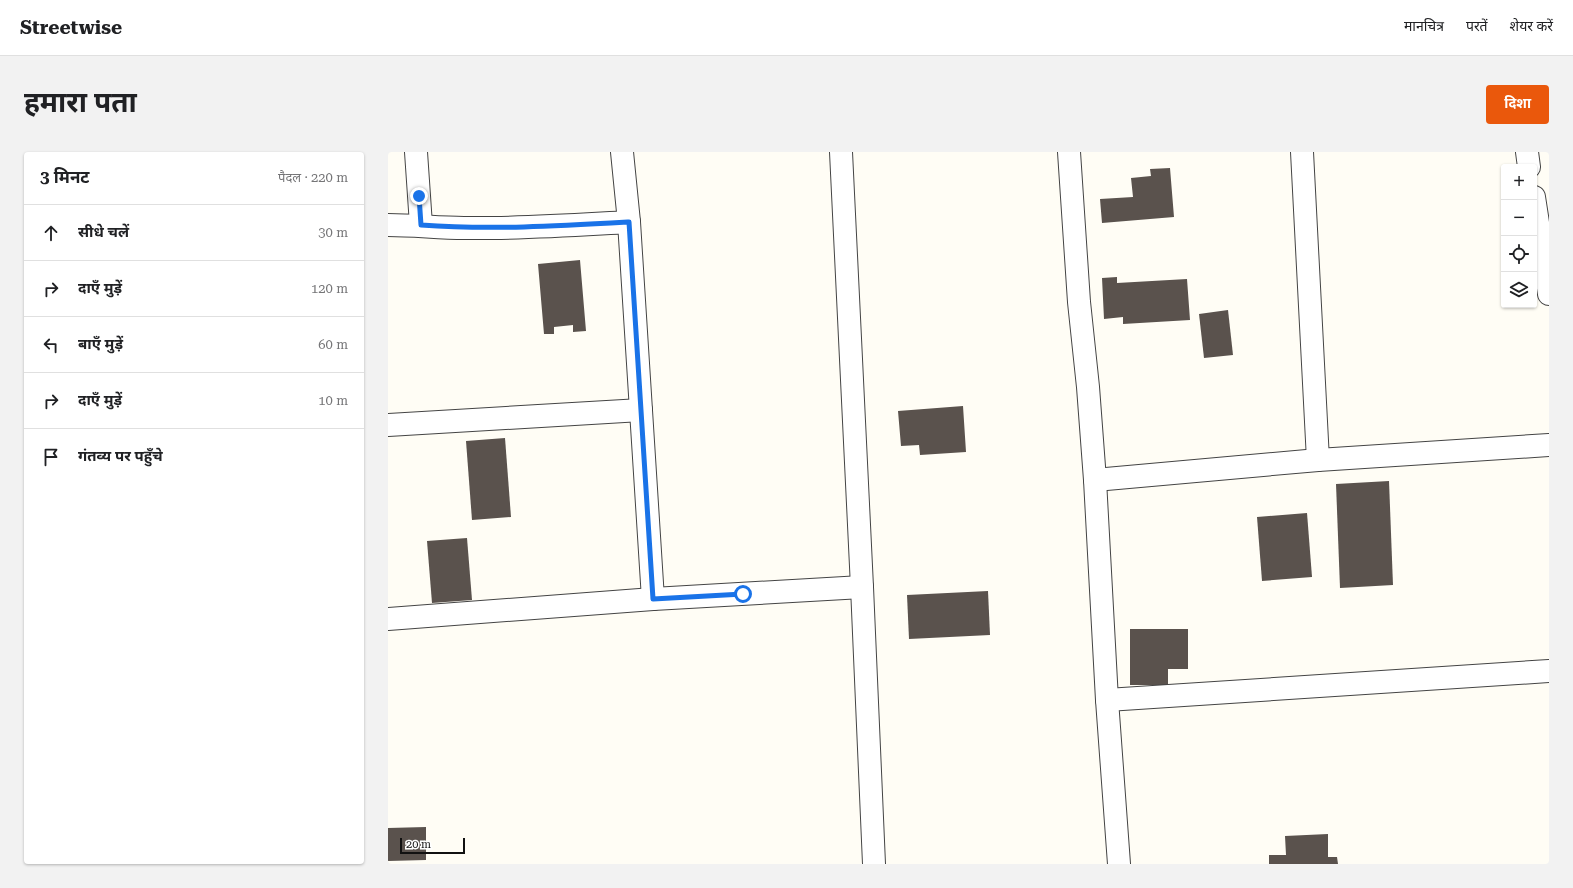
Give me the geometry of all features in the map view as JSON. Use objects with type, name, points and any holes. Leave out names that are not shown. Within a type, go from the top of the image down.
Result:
[{"type":"street","points":[[416,152],[421,225]]},
{"type":"street","points":[[622,152],[629,222],[653,599]]},
{"type":"street","points":[[841,152],[874,864]]},
{"type":"street","points":[[1069,152],[1079,302],[1088,387],[1095,480],[1107,700],[1119,864]]},
{"type":"street","points":[[1302,152],[1318,460]]},
{"type":"street","points":[[1527,152],[1529,164]]},
{"type":"street","points":[[1534,200],[1549,294]]},
{"type":"street","points":[[388,225],[421,225],[463,228],[523,228],[629,222]]},
{"type":"street","points":[[388,425],[641,410]]},
{"type":"street","points":[[1095,480],[1318,460],[1549,445]]},
{"type":"street","points":[[388,619],[653,599],[862,587]]},
{"type":"street","points":[[1107,700],[1549,672]]},
{"type":"building","points":[[1170,168],[1174,217],[1102,223],[1100,199],[1133,197],[1131,178],[1151,176],[1150,169]]},
{"type":"building","points":[[580,260],[586,331],[573,332],[573,325],[554,327],[554,334],[544,334],[538,264]]},
{"type":"building","points":[[1117,277],[1117,283],[1187,279],[1190,320],[1123,324],[1123,317],[1104,319],[1102,278]]},
{"type":"building","points":[[1228,310],[1233,355],[1204,358],[1199,314]]},
{"type":"building","points":[[963,406],[966,452],[920,455],[919,445],[901,446],[898,411]]},
{"type":"building","points":[[505,438],[511,517],[472,520],[466,441]]},
{"type":"building","points":[[1389,481],[1393,585],[1340,588],[1336,484]]},
{"type":"building","points":[[1307,513],[1312,577],[1262,581],[1257,517]]},
{"type":"building","points":[[467,538],[472,600],[432,603],[427,541]]},
{"type":"building","points":[[988,591],[990,635],[909,639],[907,595]]},
{"type":"building","points":[[1130,629],[1188,629],[1188,669],[1168,669],[1168,685],[1130,685]]},
{"type":"building","points":[[426,827],[426,860],[388,861],[388,828]]},
{"type":"building","points":[[1328,834],[1328,857],[1337,857],[1338,864],[1269,864],[1269,855],[1286,855],[1285,836]]},
{"type":"route","points":[[419,196],[421,225],[463,228],[523,228],[629,222],[653,599],[743,594]]}]
